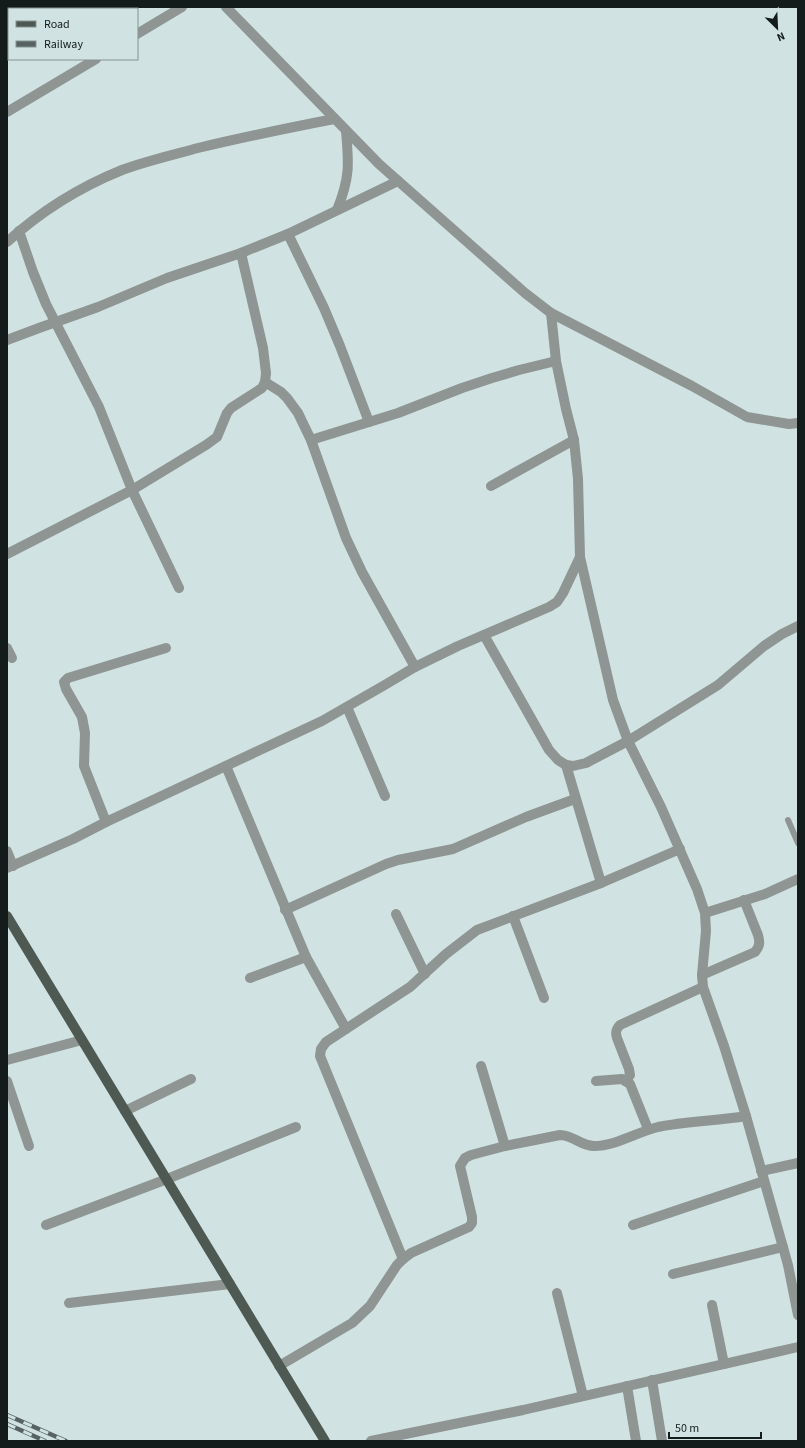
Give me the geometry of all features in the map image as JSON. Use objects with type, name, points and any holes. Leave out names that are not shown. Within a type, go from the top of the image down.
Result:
[{"type":"main road","points":[[7,916],[325,1441]]},
{"type":"street","points":[[138,33],[182,7]]},
{"type":"street","points":[[226,7],[379,164],[520,288],[551,313],[747,416],[789,424],[798,423]]},
{"type":"street","points":[[7,112],[94,60]]},
{"type":"street","points":[[7,242],[19,231],[57,204],[89,186],[123,170],[170,155],[334,119]]},
{"type":"street","points":[[337,210],[344,192],[348,175],[346,131]]},
{"type":"street","points":[[7,340],[98,307],[167,278],[240,253],[288,234],[398,181]]},
{"type":"street","points":[[19,231],[40,290],[99,407],[132,490],[179,588]]},
{"type":"street","points":[[288,234],[324,308],[369,422]]},
{"type":"street","points":[[7,554],[132,490],[206,445],[217,437],[227,413],[231,408],[262,388],[265,382],[266,373],[263,348],[240,253]]},
{"type":"street","points":[[551,313],[556,361],[574,440],[578,479],[580,557],[607,678],[613,700],[628,741],[680,849],[697,889],[705,913],[706,931],[702,975],[703,987],[724,1046],[746,1116],[788,1265],[798,1315]]},
{"type":"street","points":[[311,440],[405,411],[462,388],[492,378],[556,361]]},
{"type":"street","points":[[265,382],[281,392],[292,404],[311,440],[346,538],[362,572],[415,666]]},
{"type":"street","points":[[491,486],[574,440]]},
{"type":"street","points":[[7,851],[10,867],[73,839],[106,822],[322,721],[415,666],[549,607],[557,602],[563,593],[580,557]]},
{"type":"street","points":[[484,635],[549,750],[558,760],[566,765],[574,766],[586,763],[628,741],[718,685],[764,646],[782,634],[798,626]]},
{"type":"street","points":[[7,648],[12,658]]},
{"type":"street","points":[[106,822],[84,766],[85,733],[82,717],[66,689],[64,682],[68,678],[166,648]]},
{"type":"street","points":[[347,707],[385,796]]},
{"type":"street","points":[[566,765],[601,883]]},
{"type":"street","points":[[226,766],[306,957],[346,1029]]},
{"type":"street","points":[[286,910],[392,862],[453,849],[526,817],[575,799]]},
{"type":"street","points":[[403,1259],[320,1056],[321,1049],[326,1042],[410,987],[446,954],[468,937],[489,925],[601,883],[680,849]]},
{"type":"street","points":[[705,913],[765,894],[798,879]]},
{"type":"street","points":[[702,975],[755,952],[758,948],[760,940],[744,900]]},
{"type":"street","points":[[396,914],[425,974]]},
{"type":"street","points":[[514,916],[544,998]]},
{"type":"street","points":[[250,978],[306,957]]},
{"type":"street","points":[[626,1081],[630,1074],[615,1033],[616,1029],[620,1025],[703,987]]},
{"type":"street","points":[[7,1060],[82,1040]]},
{"type":"street","points":[[481,1066],[505,1146]]},
{"type":"street","points":[[125,1111],[191,1079]]},
{"type":"street","points":[[596,1081],[622,1079],[626,1081],[633,1088],[648,1129]]},
{"type":"street","points":[[7,1081],[29,1146]]},
{"type":"street","points":[[279,1366],[352,1323],[361,1316],[370,1306],[397,1265],[411,1253],[470,1227],[472,1217],[460,1166],[465,1158],[505,1146],[560,1135],[567,1135],[585,1145],[594,1146],[612,1142],[648,1129],[681,1123],[722,1120],[746,1116]]},
{"type":"street","points":[[46,1225],[167,1179],[296,1127]]},
{"type":"street","points":[[633,1225],[798,1163]]},
{"type":"street","points":[[674,1274],[783,1247]]},
{"type":"street","points":[[69,1303],[230,1284]]},
{"type":"street","points":[[557,1293],[583,1396]]},
{"type":"street","points":[[712,1305],[724,1364]]},
{"type":"street","points":[[371,1441],[524,1410],[798,1347]]},
{"type":"street","points":[[652,1380],[662,1441]]},
{"type":"street","points":[[627,1386],[636,1441]]},
{"type":"lane","points":[[788,820],[798,843]]},
{"type":"railway","points":[[7,1415],[66,1441]]},
{"type":"railway","points":[[7,1424],[45,1441]]}]
